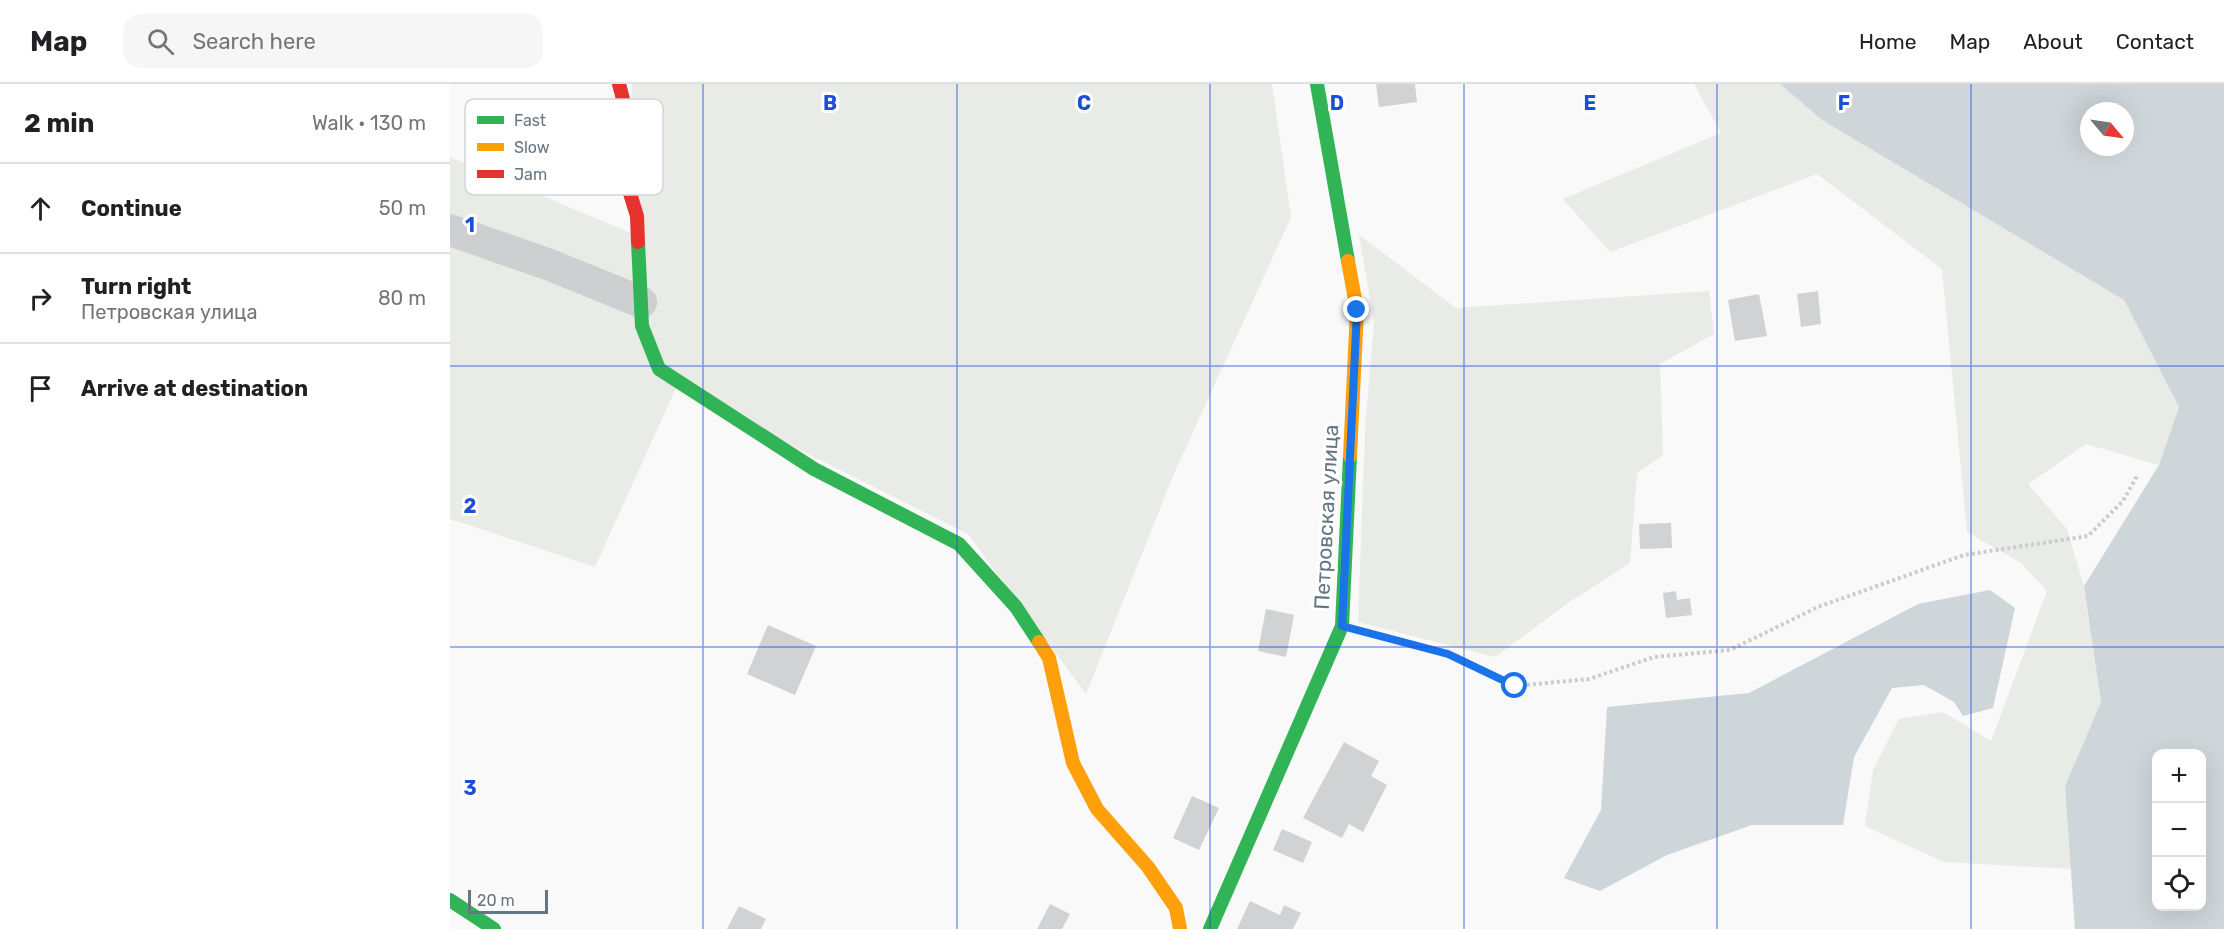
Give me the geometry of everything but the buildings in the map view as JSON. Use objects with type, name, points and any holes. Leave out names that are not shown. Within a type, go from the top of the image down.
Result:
[{"type":"street","points":[[619,84],[623,99]]},
{"type":"street","name":"Петровская улица","points":[[1210,929],[1342,626],[1357,310],[1317,84]]},
{"type":"street","points":[[630,195],[637,216],[642,326],[659,369],[814,469],[959,544],[1016,607],[1049,658],[1073,763],[1097,809],[1148,867],[1176,908],[1180,929]]},
{"type":"street","points":[[450,230],[640,302]]},
{"type":"street","points":[[450,900],[494,929]]},
{"type":"path","points":[[1342,626],[1448,654],[1515,686],[1589,679],[1654,657],[1730,650],[1818,607],[1964,555],[2088,536],[2123,501],[2138,474]]},
{"type":"shaded area","points":[[632,84],[1272,84],[1291,217],[1173,476],[1086,694],[968,534],[676,388],[595,567],[450,519],[450,157],[465,163],[465,195],[540,195],[633,234],[633,195],[663,195],[663,99],[632,99]]},
{"type":"shaded area","points":[[1694,84],[1780,84],[1822,120],[2124,300],[2179,407],[2159,465],[2086,444],[2028,484],[2067,529],[2084,586],[2101,702],[2065,786],[2071,869],[1944,862],[1865,826],[1873,770],[1899,719],[1943,712],[1991,741],[2047,591],[2021,563],[1967,532],[1942,269],[1817,174],[1610,252],[1563,199],[1721,133]]},
{"type":"shaded area","points":[[1780,84],[2224,84],[2224,929],[2075,929],[2065,786],[2101,702],[2084,586],[2159,465],[2179,407],[2124,300],[1822,120]]},
{"type":"shaded area","points":[[1359,235],[1456,308],[1709,291],[1714,334],[1660,364],[1663,455],[1637,473],[1630,563],[1568,603],[1495,657],[1358,622],[1365,429],[1374,322]]},
{"type":"shaded area","points":[[1990,590],[2015,608],[1993,708],[1963,716],[1954,702],[1924,685],[1892,688],[1854,757],[1843,825],[1752,825],[1667,855],[1600,891],[1564,878],[1601,810],[1607,707],[1749,693],[1918,604]]},
{"type":"traffic: fast","points":[[1317,84],[1348,261]]},
{"type":"traffic: fast","points":[[638,242],[642,326],[659,369],[814,469],[959,544],[1016,607],[1039,642]]},
{"type":"traffic: fast","points":[[1210,929],[1342,626],[1350,456]]},
{"type":"traffic: fast","points":[[450,900],[494,929]]},
{"type":"traffic: slow","points":[[1348,261],[1357,310],[1350,456]]},
{"type":"traffic: slow","points":[[1039,642],[1049,658],[1073,763],[1097,809],[1148,867],[1176,908],[1180,929]]},
{"type":"traffic: jam","points":[[619,84],[623,99]]},
{"type":"traffic: jam","points":[[630,195],[637,216],[638,242]]},
{"type":"route","points":[[1357,310],[1342,626],[1448,654],[1515,686]]}]
